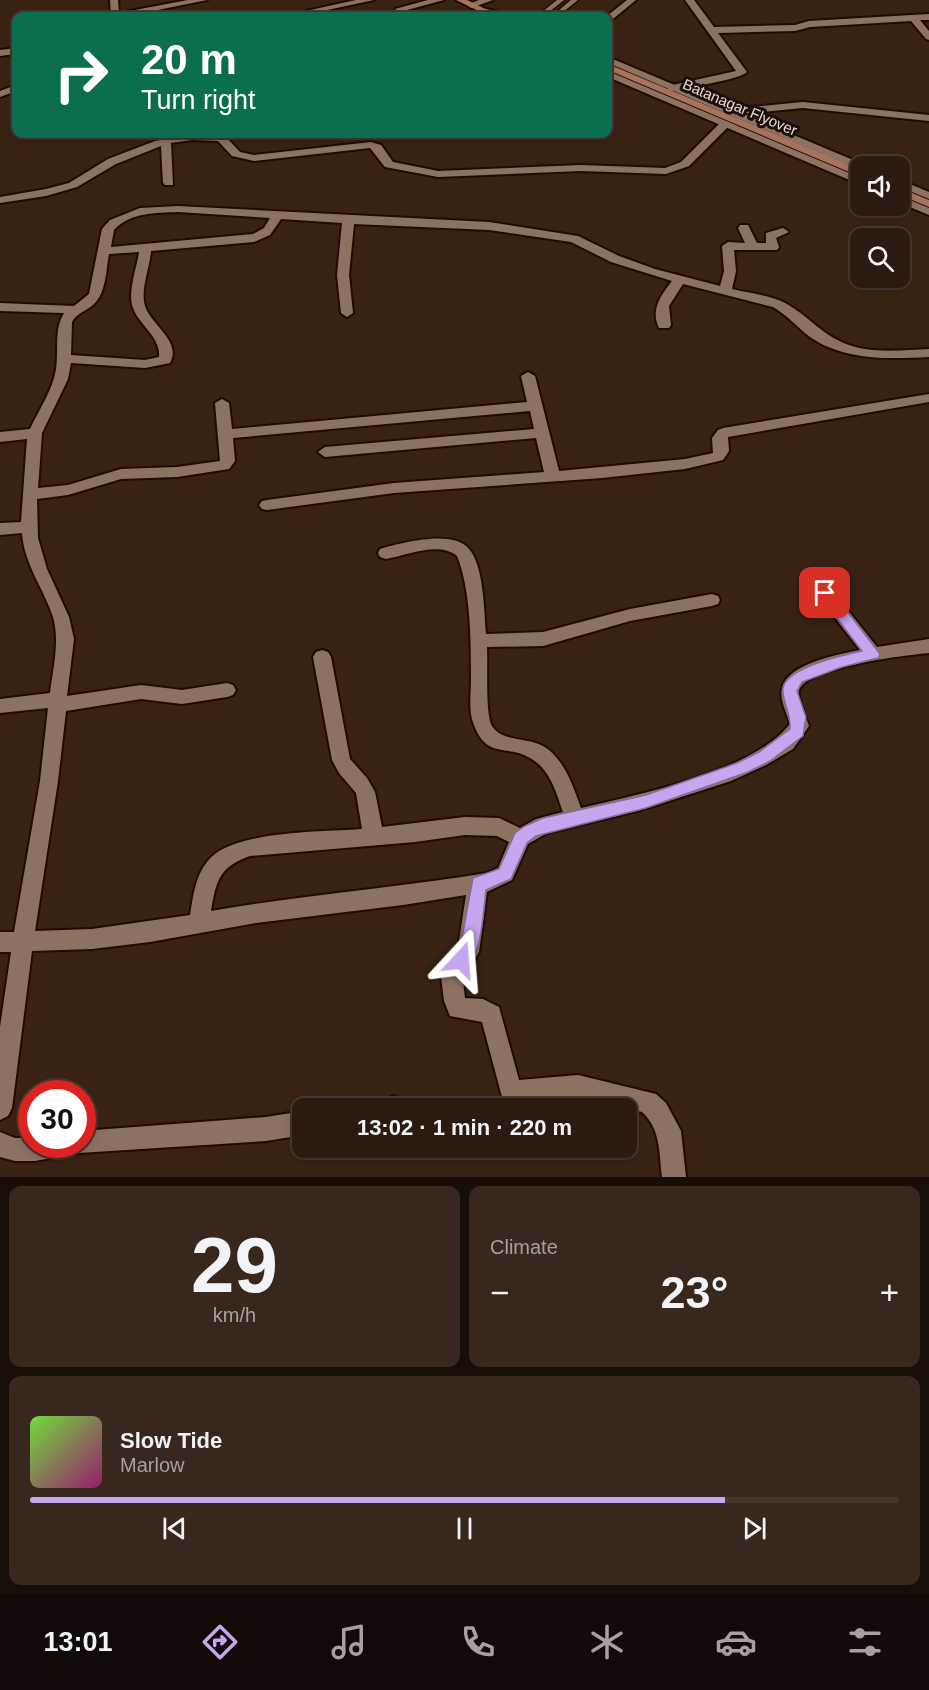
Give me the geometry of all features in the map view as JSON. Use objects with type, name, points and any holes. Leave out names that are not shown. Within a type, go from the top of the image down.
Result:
[{"type":"main road","points":[[460,0],[475,3]]},
{"type":"main road","name":"Batanagar Flyover","points":[[612,69],[850,169]]},
{"type":"main road","points":[[910,195],[929,204]]},
{"type":"street","points":[[138,12],[203,0]]},
{"type":"street","points":[[322,12],[355,8],[370,0]]},
{"type":"street","points":[[403,12],[400,9],[440,0]]},
{"type":"street","points":[[475,3],[489,0]]},
{"type":"street","points":[[612,17],[632,0]]},
{"type":"street","points":[[672,88],[701,80],[737,75],[742,72],[689,0]]},
{"type":"street","points":[[913,18],[929,37]]},
{"type":"street","points":[[712,30],[795,28],[809,24],[929,18]]},
{"type":"street","points":[[612,62],[850,162]]},
{"type":"street","points":[[612,76],[850,177]]},
{"type":"street","points":[[730,112],[803,105],[929,118]]},
{"type":"street","points":[[220,138],[236,154],[254,158],[365,144],[377,147],[389,165],[438,174],[581,168],[666,171],[685,164],[727,125]]},
{"type":"street","points":[[0,200],[65,188],[118,158],[184,138]]},
{"type":"street","points":[[166,142],[169,183]]},
{"type":"street","points":[[910,187],[926,193]]},
{"type":"street","points":[[910,203],[929,212]]},
{"type":"street","points":[[0,1108],[23,940],[49,782],[65,639],[61,617],[39,569],[30,538],[30,494],[35,434],[61,379],[65,322],[69,315],[95,295],[108,230],[114,221],[136,213],[177,209],[489,226],[574,239],[628,264],[778,304],[791,312],[815,334],[844,348],[879,355],[929,353]]},
{"type":"street","points":[[105,251],[263,236],[268,232],[277,215]]},
{"type":"street","points":[[347,313],[343,275],[348,220]]},
{"type":"street","points":[[744,228],[752,246]]},
{"type":"street","points":[[725,290],[730,271],[728,246],[773,247],[770,236],[783,232]]},
{"type":"street","points":[[64,359],[145,364],[165,360],[165,346],[143,316],[138,304],[137,294],[143,272],[145,248]]},
{"type":"street","points":[[657,319],[664,300],[681,279]]},
{"type":"street","points":[[0,307],[78,310]]},
{"type":"street","points":[[528,376],[553,477]]},
{"type":"street","points":[[267,505],[394,488],[553,477],[714,459],[721,454],[719,438],[723,433],[929,398]]},
{"type":"street","points":[[30,494],[68,490],[121,474],[177,472],[224,465],[228,461],[222,404]]},
{"type":"street","points":[[226,434],[536,406]]},
{"type":"street","points":[[325,452],[543,433]]},
{"type":"street","points":[[0,437],[35,434]]},
{"type":"street","points":[[0,529],[29,527]]},
{"type":"street","points":[[386,554],[438,544],[459,548],[465,554],[470,569],[477,641],[480,718],[487,732],[496,741],[535,750],[546,759],[556,772],[575,817]]},
{"type":"street","points":[[825,593],[873,654]]},
{"type":"street","points":[[477,641],[543,639],[630,615],[712,600]]},
{"type":"street","points":[[0,942],[92,939],[256,913],[403,896],[489,882],[505,874],[521,838],[543,825],[646,801],[742,768],[764,757],[798,732],[798,717],[790,691],[791,684],[797,678],[840,661],[929,646]]},
{"type":"street","points":[[322,657],[341,760],[363,788],[370,808],[373,836]]},
{"type":"street","points":[[0,706],[141,692],[182,697],[227,690]]},
{"type":"street","points":[[199,923],[213,866],[231,853],[250,847],[487,825],[499,827],[521,838]]},
{"type":"street","points":[[478,884],[468,952],[451,968],[455,1001],[458,1008],[483,1010],[491,1014],[510,1089],[515,1092],[578,1086],[648,1102],[658,1111],[669,1131],[674,1177]]},
{"type":"street","points":[[96,1142],[266,1129],[292,1125]]},
{"type":"street","points":[[0,1144],[5,1148],[18,1149]]},
{"type":"lane","points":[[546,0],[560,0]]},
{"type":"lane","points":[[545,12],[560,0]]},
{"type":"lane","points":[[560,12],[575,0]]},
{"type":"route","points":[[461,960],[468,952],[478,884],[489,882],[505,874],[521,838],[530,831],[543,825],[646,801],[742,768],[764,757],[798,732],[800,726],[790,691],[791,684],[807,673],[840,661],[873,654],[825,593]]}]
